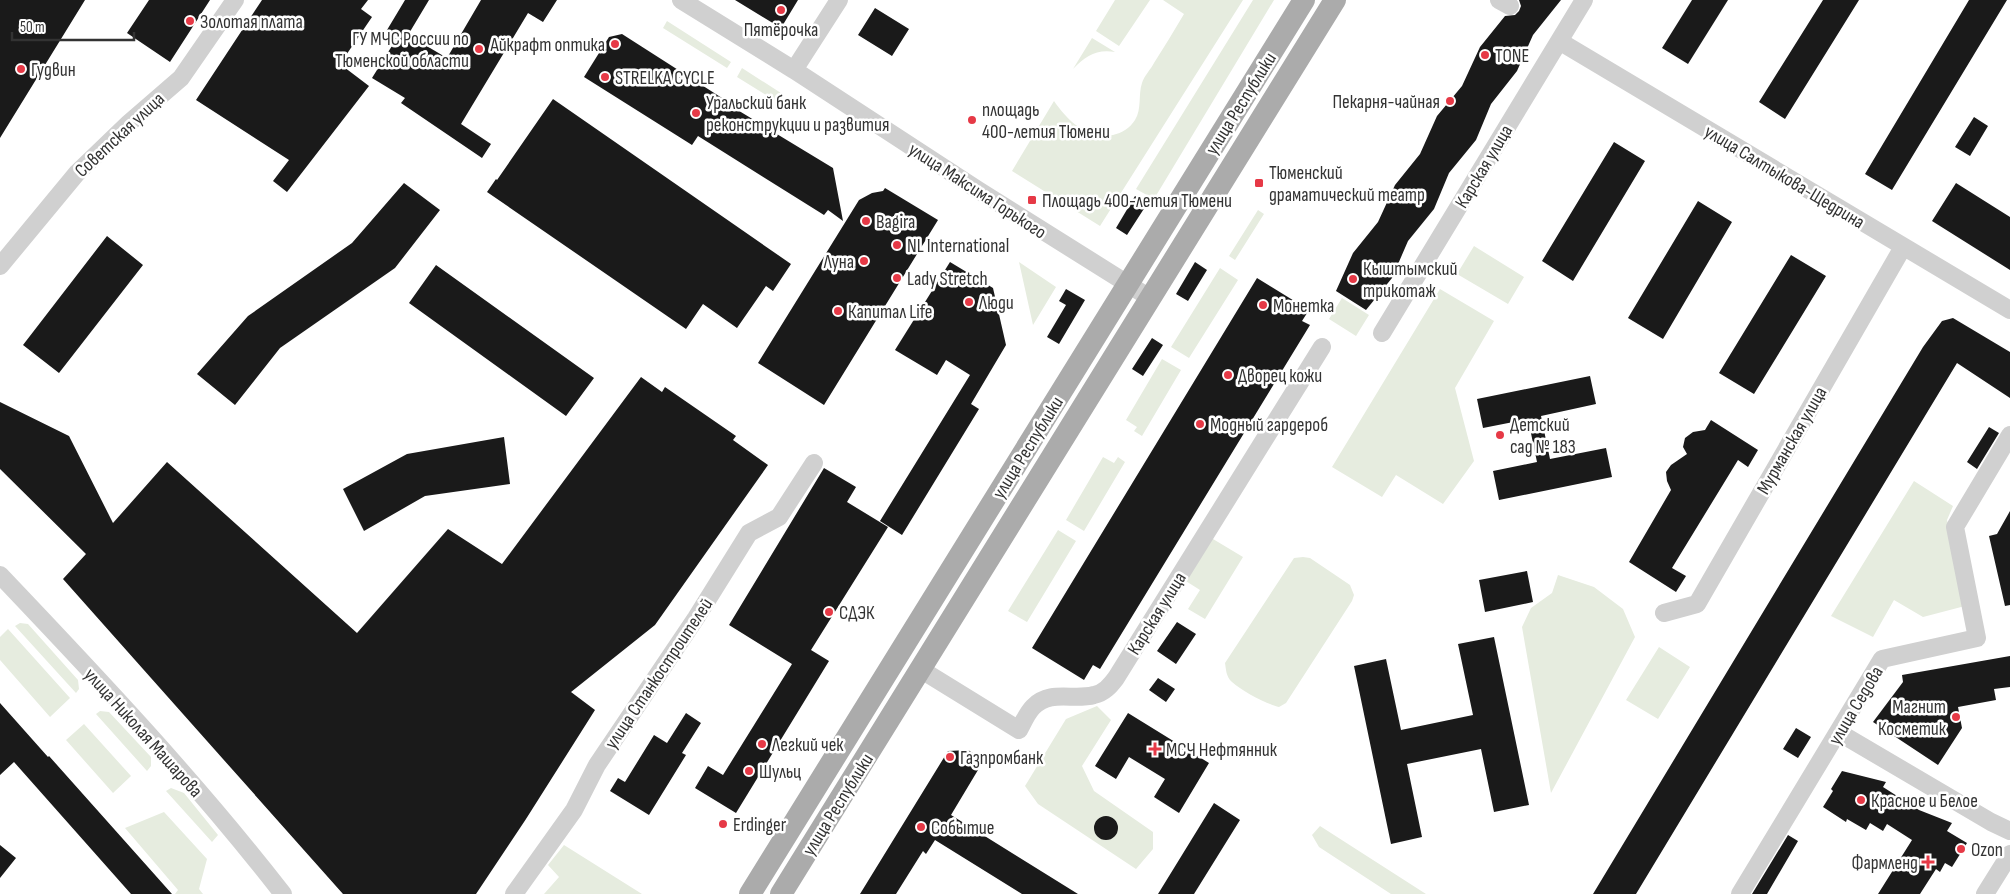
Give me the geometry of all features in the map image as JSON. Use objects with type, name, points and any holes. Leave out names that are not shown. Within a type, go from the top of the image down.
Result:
[{"type":"main road","name":"улица Республики","points":[[750,894],[1304,0]]},
{"type":"main road","name":"улица Республики","points":[[781,894],[1334,0]]},
{"type":"street","name":"Советская улица","points":[[0,266],[77,173],[129,123],[181,78],[235,0]]},
{"type":"street","name":"улица Максима Горького","points":[[681,0],[794,70],[1150,298]]},
{"type":"street","points":[[794,70],[839,0]]},
{"type":"street","name":"Карская улица","points":[[1382,333],[1584,0]]},
{"type":"street","name":"улица Салтыкова-Щедрина","points":[[1559,41],[2010,310]]},
{"type":"street","name":"Мурманская улица","points":[[1664,612],[1696,604],[1903,247]]},
{"type":"street","name":"Карская улица","points":[[920,669],[1019,730],[1033,707],[1046,698],[1060,695],[1094,696],[1106,690],[1116,678],[1322,347]]},
{"type":"street","name":"улица Седова","points":[[1740,894],[1882,659],[1977,638],[1955,528],[2010,435]]},
{"type":"street","name":"улица Станкостроителей","points":[[514,894],[574,810],[597,765],[696,618],[749,533],[779,517],[814,463]]},
{"type":"street","name":"улица Николая Машарова","points":[[0,575],[244,843],[283,894]]},
{"type":"street","points":[[1838,732],[1991,822],[2010,831]]},
{"type":"street","points":[[1986,894],[2010,854]]},
{"type":"shaded area","points":[[1115,0],[1150,0],[1119,46],[1096,31]]},
{"type":"shaded area","points":[[1163,0],[1243,0],[1100,226],[1012,171],[1054,101],[1065,115],[1079,127],[1095,134],[1113,135],[1131,125],[1137,116],[1143,80],[1184,14]]},
{"type":"shaded area","points":[[1253,0],[1274,0],[1154,199],[1136,189]]},
{"type":"shaded area","points":[[667,21],[731,62],[727,68],[663,28]]},
{"type":"shaded area","points":[[1092,38],[1115,52],[1108,51],[1092,54],[1073,69]]},
{"type":"shaded area","points":[[742,68],[784,95],[779,103],[737,77]]},
{"type":"shaded area","points":[[1258,210],[1264,214],[1235,260],[1229,256]]},
{"type":"shaded area","points":[[1474,246],[1524,277],[1508,304],[1457,274]]},
{"type":"shaded area","points":[[1019,262],[1056,287],[1033,325]]},
{"type":"shaded area","points":[[1220,268],[1238,280],[1189,358],[1171,347]]},
{"type":"shaded area","points":[[1440,289],[1494,321],[1455,388],[1474,461],[1443,504],[1396,475],[1382,497],[1332,467]]},
{"type":"shaded area","points":[[1342,298],[1369,315],[1356,336],[1329,319]]},
{"type":"shaded area","points":[[1162,359],[1181,370],[1142,436],[1134,431],[1137,427],[1126,420]]},
{"type":"shaded area","points":[[1103,457],[1114,463],[1118,457],[1125,462],[1084,531],[1066,520]]},
{"type":"shaded area","points":[[1914,481],[1953,506],[1947,520],[1965,606],[1923,617],[1894,600],[1873,637],[1831,616]]},
{"type":"shaded area","points":[[1058,530],[1076,541],[1027,622],[1008,611]]},
{"type":"shaded area","points":[[1208,536],[1243,557],[1205,619],[1188,609],[1200,590],[1181,578]]},
{"type":"shaded area","points":[[1294,558],[1310,558],[1350,585],[1354,595],[1352,601],[1286,703],[1279,707],[1254,697],[1232,682],[1227,675],[1225,663]]},
{"type":"shaded area","points":[[1558,575],[1594,587],[1623,609],[1635,637],[1551,793],[1522,627],[1531,608],[1552,593]]},
{"type":"shaded area","points":[[20,623],[28,624],[78,680],[79,689],[76,693],[15,626]]},
{"type":"shaded area","points":[[8,629],[70,698],[50,717],[0,660],[0,637]]},
{"type":"shaded area","points":[[1659,647],[1690,667],[1658,719],[1626,700]]},
{"type":"shaded area","points":[[1097,706],[1111,720],[1082,766],[1094,791],[1153,832],[1153,849],[1136,869],[1038,804],[1025,786],[1066,719]]},
{"type":"shaded area","points":[[100,711],[109,712],[151,757],[151,766],[147,771],[96,714]]},
{"type":"shaded area","points":[[84,724],[131,776],[113,793],[66,740]]},
{"type":"shaded area","points":[[171,788],[184,793],[218,835],[212,842],[166,791]]},
{"type":"shaded area","points":[[164,812],[207,859],[199,889],[203,894],[175,894],[178,890],[125,828]]},
{"type":"shaded area","points":[[1320,826],[1426,894],[1391,894],[1319,847],[1312,835]]},
{"type":"shaded area","points":[[564,845],[642,894],[544,894],[559,877],[548,865]]},
{"type":"building","name":"Гудвин","points":[[0,0],[85,0],[0,138]]},
{"type":"building","points":[[149,0],[210,0],[170,62],[127,33]]},
{"type":"building","points":[[262,0],[368,0],[361,9],[372,17],[340,64],[369,86],[287,192],[273,181],[289,160],[196,100]]},
{"type":"building","name":"ГУ МЧС России по Тюменской области","points":[[405,0],[429,0],[408,35],[447,58],[481,0],[557,0],[543,22],[528,13],[461,124],[491,144],[482,158],[401,103],[405,98],[372,78],[395,41],[384,35]]},
{"type":"building","points":[[735,0],[798,0],[781,28]]},
{"type":"building","points":[[1519,0],[1561,0],[1533,35],[1517,71],[1491,104],[1476,140],[1449,173],[1434,209],[1408,241],[1392,278],[1366,310],[1336,291],[1353,253],[1378,222],[1395,185],[1420,154],[1437,116],[1462,86],[1480,47],[1505,16],[1515,15],[1519,11],[1521,6]]},
{"type":"building","points":[[1692,0],[1728,0],[1688,64],[1662,48]]},
{"type":"building","points":[[1823,0],[1859,0],[1785,119],[1759,102]]},
{"type":"building","points":[[1969,0],[2007,0],[1892,190],[1865,174]]},
{"type":"building","points":[[875,8],[909,29],[892,56],[858,35]]},
{"type":"building","points":[[622,34],[722,98],[721,100],[833,168],[843,221],[828,210],[824,215],[698,136],[692,145],[584,77],[609,37]]},
{"type":"building","points":[[553,99],[791,264],[773,291],[766,286],[737,328],[703,304],[686,329],[487,192]]},
{"type":"building","points":[[1974,117],[1988,126],[1970,156],[1955,147]]},
{"type":"building","points":[[1614,142],[1645,161],[1573,281],[1542,261]]},
{"type":"building","points":[[404,183],[440,210],[395,268],[280,348],[235,405],[197,374],[248,316],[352,243]]},
{"type":"building","points":[[1956,183],[2010,217],[2010,270],[1932,221]]},
{"type":"building","points":[[885,188],[938,220],[824,405],[758,363],[859,200],[872,193],[883,191]]},
{"type":"building","points":[[1135,196],[1147,204],[1127,235],[1116,228]]},
{"type":"building","points":[[1698,201],[1732,222],[1663,339],[1628,318]]},
{"type":"building","points":[[107,236],[143,265],[59,373],[23,345]]},
{"type":"building","points":[[1791,255],[1826,276],[1754,394],[1719,373]]},
{"type":"building","points":[[950,262],[993,288],[1006,345],[971,404],[979,409],[902,535],[880,521],[970,375],[946,360],[937,375],[895,350]]},
{"type":"building","points":[[1195,262],[1207,270],[1188,301],[1176,294]]},
{"type":"building","points":[[436,265],[594,378],[566,416],[409,303]]},
{"type":"building","points":[[1257,278],[1309,310],[1302,321],[1310,325],[1100,669],[1093,665],[1084,680],[1032,648]]},
{"type":"building","points":[[1066,289],[1085,300],[1059,344],[1047,337],[1066,305],[1059,301]]},
{"type":"building","points":[[1953,318],[2010,352],[2010,398],[1957,363],[1636,894],[1593,894],[1923,347],[1942,321]]},
{"type":"building","points":[[1152,338],[1163,345],[1143,376],[1132,369]]},
{"type":"building","points":[[1590,376],[1596,404],[1541,416],[1550,459],[1606,448],[1612,477],[1499,500],[1493,471],[1537,462],[1528,419],[1483,428],[1477,399]]},
{"type":"building","points":[[641,377],[662,392],[665,387],[736,436],[733,440],[768,465],[655,625],[571,692],[595,710],[476,894],[343,894],[63,579],[86,554],[0,469],[0,402],[69,436],[113,523],[167,462],[357,633],[448,529],[502,564]]},
{"type":"building","points":[[1711,420],[1758,450],[1748,467],[1738,460],[1672,568],[1686,576],[1676,592],[1629,562],[1671,490],[1666,472],[1671,465],[1687,454],[1683,447],[1685,438],[1693,432],[1705,430]]},
{"type":"building","points":[[1989,427],[1999,433],[1977,469],[1967,462]]},
{"type":"building","points":[[504,437],[510,484],[425,496],[364,531],[343,489],[407,454]]},
{"type":"building","points":[[824,468],[856,487],[847,502],[888,527],[811,650],[829,661],[736,813],[695,788],[708,766],[723,775],[792,664],[729,625]]},
{"type":"building","points":[[2010,511],[2010,605],[2005,606],[1989,536],[1997,534]]},
{"type":"building","points":[[1527,571],[1533,602],[1485,612],[1479,580]]},
{"type":"building","points":[[1177,622],[1196,634],[1176,664],[1157,651]]},
{"type":"building","points":[[1494,637],[1529,805],[1494,812],[1481,749],[1407,764],[1422,837],[1391,844],[1354,666],[1386,659],[1401,730],[1473,715],[1458,644]]},
{"type":"building","points":[[2010,656],[2010,687],[1994,689],[1996,700],[1958,707],[1962,728],[1938,765],[1873,722],[1903,682],[1902,675]]},
{"type":"building","points":[[1158,678],[1175,689],[1166,702],[1149,690]]},
{"type":"building","points":[[0,703],[172,894],[131,894],[14,762],[0,775]]},
{"type":"building","points":[[686,713],[701,723],[682,753],[686,755],[649,815],[610,791],[618,778],[625,782],[654,735],[667,743]]},
{"type":"building","points":[[1128,713],[1209,763],[1179,813],[1154,797],[1165,779],[1129,757],[1116,779],[1095,766]]},
{"type":"building","points":[[1796,728],[1811,737],[1798,758],[1783,749]]},
{"type":"building","points":[[968,750],[984,760],[951,815],[1078,894],[1022,894],[935,840],[926,854],[923,851],[896,894],[860,894],[948,751]]},
{"type":"building","points":[[1842,771],[1886,782],[1883,787],[1919,810],[1952,823],[1947,831],[1967,843],[1952,867],[1945,863],[1940,872],[1936,869],[1920,894],[1878,894],[1912,840],[1887,824],[1883,831],[1870,823],[1866,830],[1847,819],[1846,822],[1823,807]]},
{"type":"building","points":[[1214,803],[1240,820],[1194,894],[1158,894]]},
{"type":"building","points":[[1106,816],[1115,819],[1118,828],[1115,837],[1106,840],[1097,837],[1094,828],[1097,819]]},
{"type":"building","points":[[1788,835],[1798,841],[1767,894],[1752,894]]},
{"type":"building","points":[[0,845],[16,858],[0,878]]},
{"type":"place","name":"Пятёрочка","points":[[781,10]]},
{"type":"place","name":"Золотая плата","points":[[190,21]]},
{"type":"place","name":"Айкрафт оптика","points":[[615,44]]},
{"type":"place","name":"ГУ МЧС России по Тюменской области","points":[[479,49]]},
{"type":"place","name":"TONE","points":[[1485,55]]},
{"type":"place","name":"Гудвин","points":[[21,69]]},
{"type":"place","name":"STRELKA CYCLE","points":[[605,77]]},
{"type":"place","name":"Пекарня-чайная","points":[[1450,101]]},
{"type":"place","name":"Уральский банк реконструкции и развития","points":[[696,113]]},
{"type":"place","name":"площадь 400-летия Тюмени","points":[[972,120]]},
{"type":"place","name":"Тюменский драматический театр","points":[[1259,183]]},
{"type":"place","name":"Площадь 400-летия Тюмени","points":[[1032,200]]},
{"type":"place","name":"Bagira","points":[[866,221]]},
{"type":"place","name":"NL International","points":[[897,245]]},
{"type":"place","name":"Луна","points":[[864,261]]},
{"type":"place","name":"Lady Stretch","points":[[897,278]]},
{"type":"place","name":"Кыштымский трикотаж","points":[[1353,279]]},
{"type":"place","name":"Люди","points":[[969,302]]},
{"type":"place","name":"Монетка","points":[[1263,305]]},
{"type":"place","name":"Капитал Life","points":[[838,311]]},
{"type":"place","name":"Дворец кожи","points":[[1228,375]]},
{"type":"place","name":"Модный гардероб","points":[[1200,424]]},
{"type":"place","name":"Детский сад № 183","points":[[1500,435]]},
{"type":"place","name":"СДЭК","points":[[829,612]]},
{"type":"place","name":"Магнит Косметик","points":[[1956,717]]},
{"type":"place","name":"Легкий чек","points":[[762,744]]},
{"type":"place","name":"МСЧ Нефтянник","points":[[1155,749]]},
{"type":"place","name":"Газпромбанк","points":[[950,757]]},
{"type":"place","name":"Шульц","points":[[749,771]]},
{"type":"place","name":"Красное и Белое","points":[[1861,800]]},
{"type":"place","name":"Erdinger","points":[[723,824]]},
{"type":"place","name":"Событие","points":[[921,827]]},
{"type":"place","name":"Ozon","points":[[1961,849]]},
{"type":"place","name":"Фармленд","points":[[1928,862]]}]
